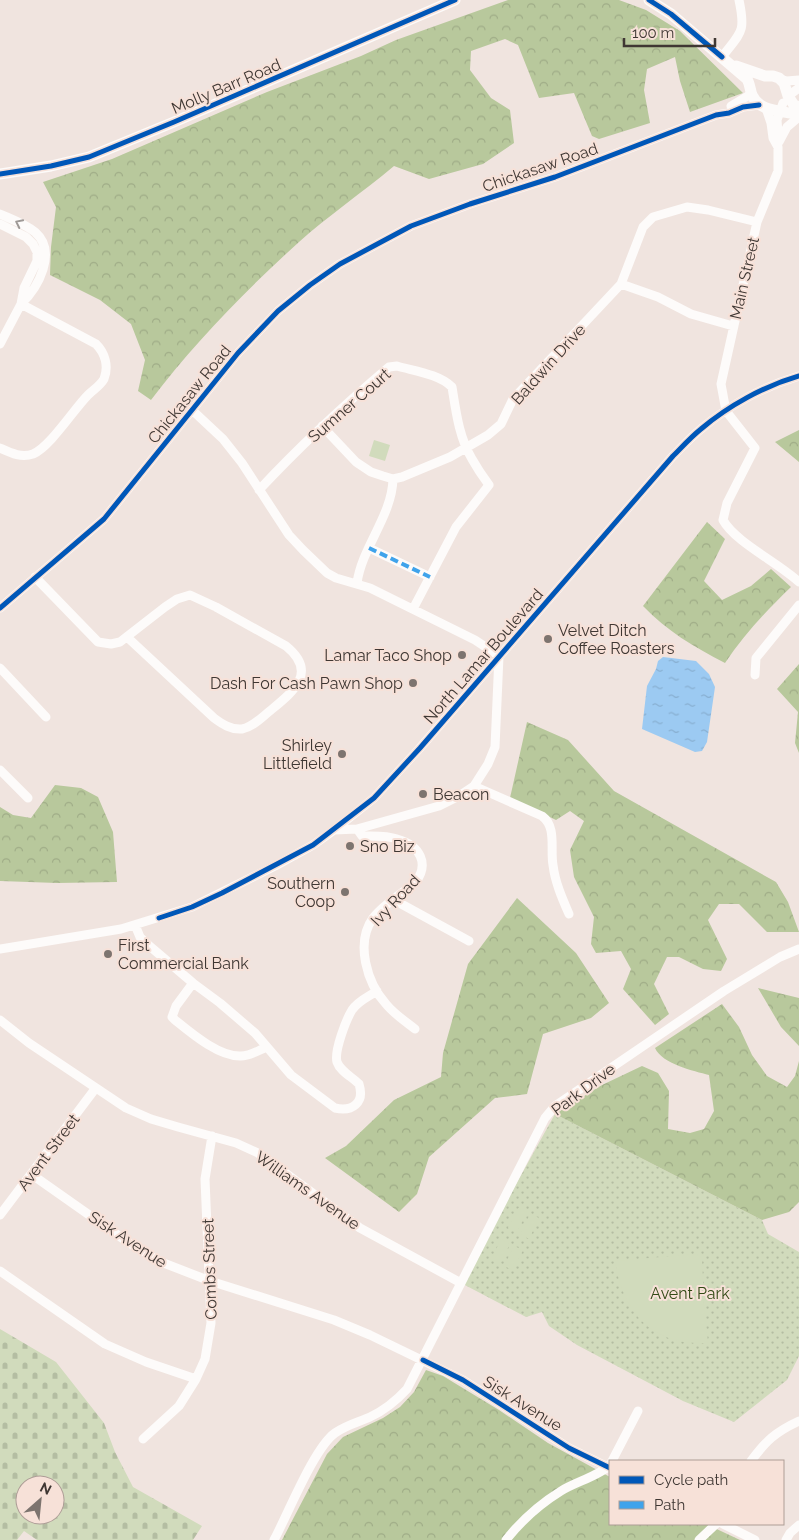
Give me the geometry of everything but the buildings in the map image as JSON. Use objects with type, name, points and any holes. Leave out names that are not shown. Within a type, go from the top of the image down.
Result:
[{"type":"main road","name":"Molly Barr Road","points":[[0,174],[51,166],[89,157],[455,0]]},
{"type":"main road","points":[[650,0],[671,14],[747,79],[750,84],[751,94]]},
{"type":"main road","points":[[726,60],[764,76],[779,78],[784,83],[775,106]]},
{"type":"main road","points":[[751,94],[754,85],[764,76]]},
{"type":"main road","points":[[751,94],[799,116]]},
{"type":"main road","points":[[775,106],[794,105],[799,107]]},
{"type":"street","points":[[726,60],[741,33],[743,25],[739,0]]},
{"type":"street","points":[[779,78],[794,82],[799,80]]},
{"type":"street","name":"Chickasaw Road","points":[[716,115],[744,107],[775,106],[799,88]]},
{"type":"street","name":"Chickasaw Road","points":[[0,608],[35,576],[104,519],[238,353],[278,311],[310,285],[347,260],[411,226],[555,177],[716,115],[751,94]]},
{"type":"street","points":[[775,106],[779,144]]},
{"type":"street","points":[[775,106],[771,122],[773,138],[779,144]]},
{"type":"street","points":[[779,144],[787,127],[799,116]]},
{"type":"street","name":"Main Street","points":[[726,411],[721,384],[756,222],[778,171],[779,144]]},
{"type":"street","name":"Baldwin Drive","points":[[393,479],[414,474],[450,457],[488,435],[501,424],[513,399],[621,284],[644,227],[653,218],[687,207],[708,210],[756,222]]},
{"type":"street","points":[[0,214],[36,233],[44,248],[45,264],[29,297],[21,304]]},
{"type":"street","points":[[0,224],[26,237],[33,244],[37,252],[37,261],[24,288],[21,304],[0,344]]},
{"type":"street","points":[[621,284],[658,297],[691,314],[733,326]]},
{"type":"street","points":[[0,448],[17,455],[27,455],[35,453],[43,447],[104,379],[107,365],[96,344],[21,304]]},
{"type":"street","name":"Sumner Court","points":[[259,490],[284,462],[322,426],[389,368],[397,366],[442,380],[452,387],[458,425],[466,447]]},
{"type":"street","name":"North Lamar Boulevard","points":[[0,949],[96,934],[135,925],[192,907],[306,849],[334,830],[374,798],[419,749],[656,473],[701,428],[753,395],[799,376]]},
{"type":"street","points":[[192,410],[223,440],[242,463],[289,535],[327,573],[336,578],[370,588],[475,640],[499,656],[494,747],[488,764],[474,786],[460,796],[439,806],[357,829],[334,830]]},
{"type":"street","points":[[726,411],[755,448],[727,503],[723,520],[728,528],[799,582]]},
{"type":"street","points":[[322,426],[361,466],[393,479],[391,497],[358,575],[357,583]]},
{"type":"street","points":[[413,609],[456,527],[489,485],[476,467],[466,447]]},
{"type":"street","points":[[369,548],[430,577]]},
{"type":"street","points":[[35,576],[98,642],[111,644],[120,642],[126,637],[172,602],[182,596],[190,595],[216,607],[286,646],[299,660],[301,677],[299,685],[250,727],[233,728],[224,725],[214,718],[126,637]]},
{"type":"street","points":[[755,675],[756,658],[760,651],[799,605]]},
{"type":"street","points":[[0,668],[46,717]]},
{"type":"street","points":[[0,770],[28,798]]},
{"type":"street","points":[[474,786],[542,816],[548,822],[552,840],[552,864],[561,897],[569,914]]},
{"type":"street","name":"Ivy Road","points":[[357,829],[362,836],[388,837],[406,842],[422,858],[422,872],[419,878],[380,910],[372,919],[366,937],[364,956],[368,973],[377,992],[393,1012],[415,1029]]},
{"type":"street","points":[[394,900],[469,941]]},
{"type":"street","points":[[135,925],[140,937],[192,983],[235,1015],[255,1033],[291,1075],[320,1098],[335,1108],[342,1110],[348,1109],[358,1101],[360,1089],[355,1080],[340,1066],[337,1049],[352,1010],[362,1000],[377,992]]},
{"type":"street","name":"Park Drive","points":[[274,1540],[317,1454],[327,1442],[336,1432],[370,1417],[397,1401],[407,1389],[545,1118],[555,1106],[724,991],[780,957],[799,949]]},
{"type":"street","points":[[192,983],[176,1006],[172,1017],[175,1020],[213,1048],[228,1054],[240,1056],[267,1047]]},
{"type":"street","name":"Williams Avenue","points":[[0,1020],[30,1044],[126,1108],[151,1119],[236,1143],[258,1153],[360,1228],[462,1282]]},
{"type":"street","name":"Avent Street","points":[[0,1214],[95,1089]]},
{"type":"street","name":"Combs Street","points":[[143,1439],[176,1409],[196,1380],[205,1359],[212,1323],[205,1179],[212,1136]]},
{"type":"street","name":"Sisk Avenue","points":[[32,1174],[146,1254],[169,1266],[210,1281],[334,1320],[423,1360],[463,1380],[569,1448],[609,1465]]},
{"type":"street","points":[[0,1271],[105,1344],[146,1362],[196,1380]]},
{"type":"street","points":[[613,1460],[638,1411]]},
{"type":"street","points":[[752,1460],[762,1446],[780,1430],[799,1421]]},
{"type":"street","points":[[506,1540],[536,1509],[562,1491],[609,1466]]},
{"type":"street","points":[[699,1540],[715,1525]]},
{"type":"street","points":[[725,1525],[755,1540]]},
{"type":"street","points":[[786,1540],[799,1525]]},
{"type":"green space","points":[[508,0],[619,0],[646,10],[680,31],[743,93],[690,112],[675,57],[647,69],[644,90],[650,123],[599,139],[592,136],[574,93],[539,98],[518,45],[505,39],[471,51],[470,70],[491,98],[510,110],[514,143],[483,164],[429,179],[394,166],[310,232],[279,260],[221,318],[151,400],[138,391],[145,360],[131,324],[100,300],[50,275],[56,207],[43,182],[112,159],[267,92],[361,56],[396,40]]},
{"type":"green space","points":[[799,430],[799,462],[775,442]]},
{"type":"green space","points":[[374,440],[390,445],[385,461],[369,456]]},
{"type":"green space","points":[[707,522],[725,539],[704,581],[722,600],[751,586],[771,569],[791,587],[756,624],[725,663],[681,638],[643,606]]},
{"type":"green space","points":[[799,664],[799,753],[795,743],[798,712],[777,689]]},
{"type":"green space","points":[[527,722],[568,740],[614,791],[776,882],[788,902],[799,932],[767,932],[739,904],[719,904],[708,920],[727,959],[721,971],[703,969],[679,957],[667,957],[654,984],[669,1014],[655,1025],[623,989],[631,969],[621,951],[596,953],[591,944],[594,917],[574,877],[570,850],[584,821],[570,811],[556,820],[510,798]]},
{"type":"green space","points":[[55,785],[81,788],[98,797],[113,832],[117,882],[57,883],[0,881],[0,807],[13,815],[31,818]]},
{"type":"green space","points":[[517,898],[576,953],[609,1003],[591,1018],[543,1034],[527,1094],[495,1098],[429,1157],[417,1194],[399,1212],[325,1158],[346,1146],[394,1100],[441,1077],[443,1053],[468,964]]},
{"type":"green space","points":[[758,988],[799,998],[799,1046],[781,1027]]},
{"type":"green space","points":[[722,1004],[739,1027],[752,1055],[767,1076],[787,1087],[795,1076],[799,1061],[799,1202],[789,1212],[762,1220],[555,1114],[602,1085],[642,1066],[658,1073],[669,1091],[668,1129],[690,1133],[704,1129],[714,1111],[709,1075],[671,1063],[659,1054],[655,1048]]},
{"type":"green space","name":"Avent Park","points":[[555,1114],[762,1220],[768,1234],[799,1252],[799,1356],[787,1380],[734,1422],[683,1401],[577,1345],[549,1326],[542,1312],[526,1317],[461,1283]]},
{"type":"green space","points":[[518,1208],[527,1212],[517,1232],[508,1228]]},
{"type":"green space","points":[[530,1214],[539,1218],[529,1239],[520,1234]]},
{"type":"green space","points":[[501,1239],[510,1244],[500,1264],[491,1260]]},
{"type":"green space","points":[[514,1246],[523,1250],[513,1270],[504,1266]]},
{"type":"green space","points":[[696,1254],[702,1258],[708,1343],[689,1343],[671,1339],[644,1323],[633,1311],[625,1297],[615,1261]]},
{"type":"green space","points":[[0,1329],[56,1362],[104,1423],[115,1452],[133,1487],[202,1526],[193,1540],[37,1540],[24,1531],[17,1540],[0,1540]]},
{"type":"green space","points":[[426,1370],[443,1376],[548,1443],[609,1476],[609,1525],[708,1525],[740,1540],[282,1540],[327,1454],[343,1437],[383,1418],[400,1407],[414,1392]]},
{"type":"water","points":[[663,657],[696,661],[709,674],[715,687],[707,742],[702,751],[695,752],[642,729],[647,686],[658,661]]},
{"type":"marked path","points":[[369,548],[430,577]]},
{"type":"cycle path","points":[[0,174],[51,166],[89,157],[455,0]]},
{"type":"cycle path","points":[[649,0],[671,14],[722,57]]},
{"type":"cycle path","points":[[0,608],[104,519],[238,353],[278,311],[340,264],[411,226],[470,204],[555,177],[716,115],[729,113],[743,107],[759,105]]},
{"type":"cycle path","points":[[159,918],[192,907],[222,893],[313,845],[374,798],[420,748],[673,456],[697,432],[735,405],[760,391],[799,376]]},
{"type":"cycle path","points":[[423,1360],[463,1380],[569,1448],[609,1468]]},
{"type":"place","name":"Velvet Ditch Coffee Roasters","points":[[548,639]]},
{"type":"place","name":"Lamar Taco Shop","points":[[462,655]]},
{"type":"place","name":"Dash For Cash Pawn Shop","points":[[413,683]]},
{"type":"place","name":"Shirley Littlefield","points":[[342,754]]},
{"type":"place","name":"Beacon","points":[[423,794]]},
{"type":"place","name":"Sno Biz","points":[[350,846]]},
{"type":"place","name":"Southern Coop","points":[[345,892]]},
{"type":"place","name":"First Commercial Bank","points":[[108,954]]}]
